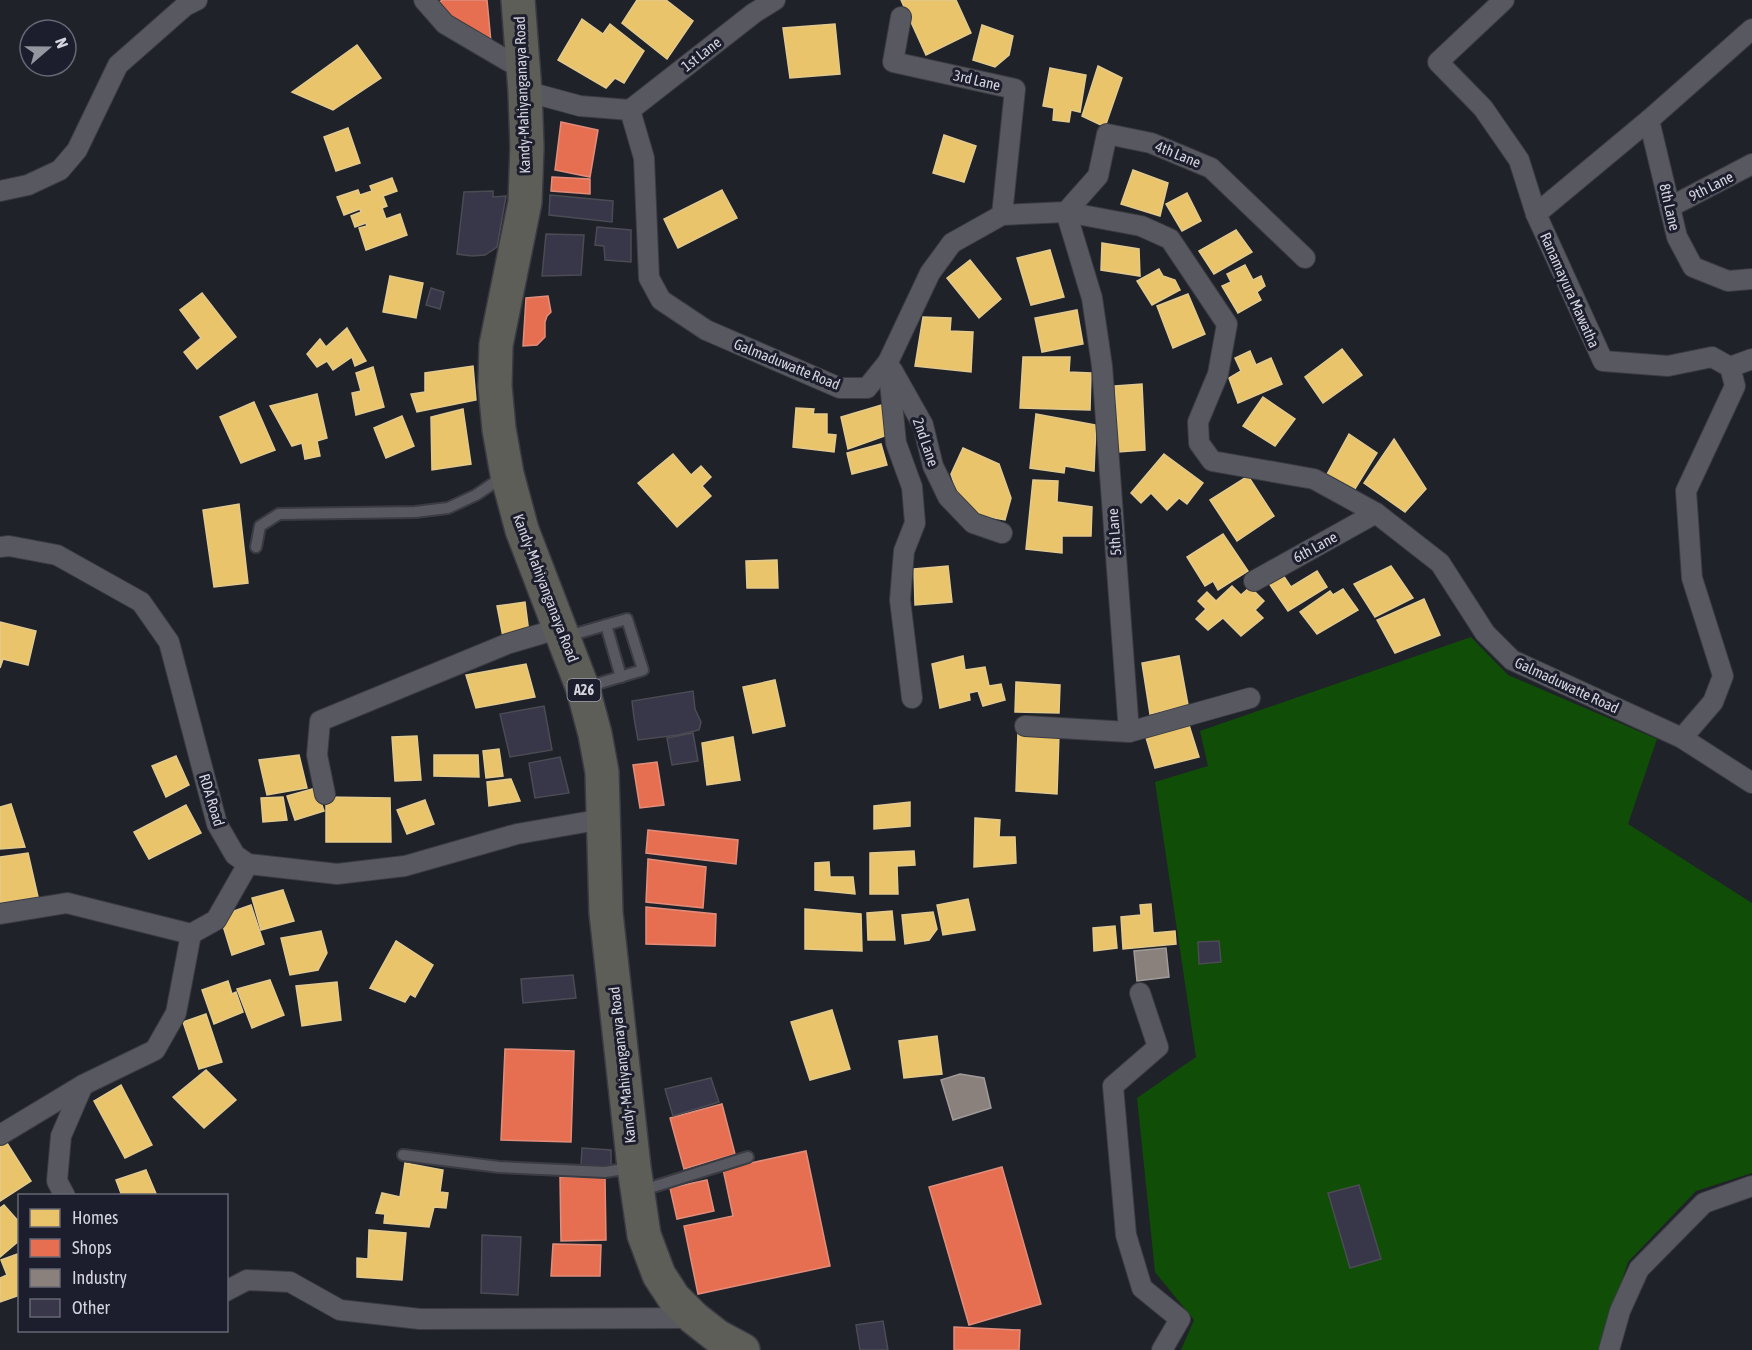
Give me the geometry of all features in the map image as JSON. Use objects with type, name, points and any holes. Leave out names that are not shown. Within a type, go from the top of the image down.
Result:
[{"type":"highway","name":"Kandy-Mahiyanganaya Road","points":[[518,0],[525,79],[527,147],[525,202],[496,345],[495,386],[499,429],[507,474],[522,530],[583,689],[602,772],[606,913],[635,1180],[644,1235],[659,1275],[674,1298],[717,1336],[743,1350]]},
{"type":"street","points":[[0,191],[28,185],[60,170],[77,150],[118,65],[185,6],[197,0]]},
{"type":"street","points":[[424,0],[445,24],[508,61],[525,79],[580,106],[630,110]]},
{"type":"street","name":"1st Lane","points":[[630,110],[754,13],[775,0]]},
{"type":"street","name":"Ranamayura Mawatha","points":[[1504,0],[1438,62],[1483,108],[1519,160],[1536,214],[1603,361],[1668,366],[1712,357],[1730,367]]},
{"type":"street","name":"3rd Lane","points":[[901,17],[893,62],[1015,89],[1002,215]]},
{"type":"street","points":[[1536,214],[1649,120],[1752,29]]},
{"type":"street","name":"Galmaduwatte Road","points":[[630,110],[644,158],[649,278],[661,300],[706,330],[840,388],[867,388],[888,362],[930,273],[952,243],[1002,215],[1066,212],[1141,226],[1170,238],[1227,324],[1218,374],[1198,422],[1198,443],[1212,461],[1314,479],[1376,513],[1440,563],[1485,633],[1512,660],[1682,738],[1752,783]]},
{"type":"street","name":"8th Lane","points":[[1649,120],[1677,237],[1693,267],[1728,281],[1752,279]]},
{"type":"street","name":"4th Lane","points":[[1066,212],[1098,177],[1107,134],[1151,142],[1211,168],[1305,258]]},
{"type":"street","name":"9th Lane","points":[[1670,207],[1752,164]]},
{"type":"street","name":"5th Lane","points":[[1066,212],[1092,298],[1102,366],[1129,732]]},
{"type":"street","points":[[1682,738],[1713,702],[1723,676],[1692,578],[1686,491],[1735,386],[1730,367],[1752,359]]},
{"type":"street","points":[[888,362],[896,443],[912,487],[914,505],[915,523],[904,551],[900,600],[912,699]]},
{"type":"street","name":"2nd Lane","points":[[888,362],[923,425],[933,466],[948,497],[973,523],[1002,533]]},
{"type":"street","name":"6th Lane","points":[[1254,581],[1376,513]]},
{"type":"street","name":"RDA Road","points":[[0,547],[9,546],[57,555],[141,602],[169,642],[217,824],[235,855],[248,864]]},
{"type":"street","points":[[324,794],[317,755],[320,721],[507,644],[563,632]]},
{"type":"street","points":[[1025,726],[1129,732],[1250,698]]},
{"type":"street","points":[[0,914],[68,903],[191,934],[216,920],[248,864],[337,874],[405,866],[517,834],[603,819]]},
{"type":"street","points":[[0,1135],[83,1084],[155,1050],[176,1013],[191,934]]},
{"type":"street","points":[[1140,993],[1158,1047],[1113,1086],[1126,1235],[1142,1288],[1180,1319],[1162,1350]]},
{"type":"street","points":[[64,1194],[57,1181],[61,1136],[83,1084]]},
{"type":"street","points":[[1609,1350],[1620,1311],[1640,1269],[1704,1203],[1752,1186]]},
{"type":"street","points":[[228,1290],[247,1280],[290,1282],[340,1310],[420,1319],[694,1318]]},
{"type":"lane","points":[[256,547],[260,526],[279,514],[415,512],[447,508],[476,495],[507,474]]},
{"type":"lane","points":[[563,632],[627,619],[643,670],[583,689]]},
{"type":"lane","points":[[606,625],[621,677]]},
{"type":"lane","points":[[403,1155],[500,1167],[605,1172],[635,1180],[748,1157]]},
{"type":"green space","points":[[1471,637],[1508,675],[1657,739],[1628,824],[1752,903],[1752,1173],[1696,1191],[1628,1262],[1599,1350],[1181,1350],[1194,1320],[1155,1272],[1137,1098],[1196,1057],[1155,782],[1208,766],[1200,731]]},
{"type":"building: Homes","points":[[637,0],[666,0],[693,21],[667,59],[622,23]]},
{"type":"building: Homes","points":[[901,0],[956,0],[971,33],[926,55]]},
{"type":"building: Homes","points":[[582,19],[603,34],[610,24],[644,51],[624,83],[615,78],[606,88],[558,60]]},
{"type":"building: Homes","points":[[835,24],[840,74],[790,78],[783,28]]},
{"type":"building: Homes","points":[[982,25],[1013,36],[1009,55],[995,67],[973,60]]},
{"type":"building: Homes","points":[[357,45],[381,78],[333,110],[292,92]]},
{"type":"building: Homes","points":[[1098,66],[1122,78],[1105,127],[1082,116]]},
{"type":"building: Homes","points":[[1050,68],[1086,75],[1080,112],[1071,110],[1069,122],[1053,120],[1054,108],[1043,106]]},
{"type":"building: Homes","points":[[348,128],[360,163],[336,171],[324,137]]},
{"type":"building: Homes","points":[[944,135],[976,146],[964,182],[933,173]]},
{"type":"building: Homes","points":[[1133,170],[1168,183],[1160,216],[1121,204]]},
{"type":"building: Homes","points":[[392,178],[397,191],[383,196],[387,206],[382,208],[386,219],[400,214],[407,235],[366,250],[359,228],[367,226],[366,223],[355,227],[351,216],[361,212],[360,209],[344,215],[337,197],[358,190],[360,195],[372,191],[370,186]]},
{"type":"building: Homes","points":[[722,190],[737,218],[678,248],[664,219]]},
{"type":"building: Homes","points":[[1187,193],[1201,221],[1182,231],[1166,204]]},
{"type":"building: Homes","points":[[1236,230],[1252,252],[1214,274],[1199,251]]},
{"type":"building: Homes","points":[[1102,243],[1139,249],[1140,276],[1101,270]]},
{"type":"building: Homes","points":[[1050,250],[1064,297],[1031,305],[1017,258]]},
{"type":"building: Homes","points":[[970,260],[1001,299],[979,318],[947,278]]},
{"type":"building: Homes","points":[[1245,265],[1253,280],[1261,276],[1265,286],[1257,292],[1261,300],[1238,313],[1222,286],[1231,282],[1227,274]]},
{"type":"building: Homes","points":[[1159,269],[1163,276],[1175,280],[1180,290],[1152,305],[1137,281]]},
{"type":"building: Homes","points":[[390,276],[423,283],[416,318],[383,312]]},
{"type":"building: Homes","points":[[202,293],[236,337],[197,369],[184,352],[201,338],[180,310]]},
{"type":"building: Homes","points":[[1188,294],[1205,334],[1173,348],[1157,306]]},
{"type":"building: Homes","points":[[1077,310],[1083,344],[1042,352],[1035,318]]},
{"type":"building: Homes","points":[[923,317],[951,318],[950,331],[973,332],[971,372],[915,366]]},
{"type":"building: Homes","points":[[347,328],[366,361],[355,366],[352,357],[333,370],[327,361],[317,367],[307,354],[320,339],[326,347]]},
{"type":"building: Homes","points":[[1342,349],[1362,375],[1323,403],[1305,377]]},
{"type":"building: Homes","points":[[1250,351],[1256,365],[1271,358],[1282,384],[1238,403],[1229,378],[1241,371],[1235,358]]},
{"type":"building: Homes","points":[[1023,357],[1070,357],[1069,372],[1091,373],[1090,410],[1020,408]]},
{"type":"building: Homes","points":[[473,366],[476,400],[417,412],[411,394],[425,392],[425,373]]},
{"type":"building: Homes","points":[[373,367],[384,407],[356,415],[352,393],[361,391],[356,373]]},
{"type":"building: Homes","points":[[1142,384],[1145,450],[1118,452],[1115,386]]},
{"type":"building: Homes","points":[[317,394],[327,438],[317,441],[320,456],[305,459],[302,443],[292,446],[270,406]]},
{"type":"building: Homes","points":[[1263,397],[1295,419],[1275,446],[1243,426]]},
{"type":"building: Homes","points":[[254,402],[275,450],[241,463],[220,417]]},
{"type":"building: Homes","points":[[885,404],[890,434],[848,449],[841,417]]},
{"type":"building: Homes","points":[[796,408],[814,409],[813,414],[827,414],[827,434],[836,435],[834,452],[793,447]]},
{"type":"building: Homes","points":[[463,409],[471,464],[432,470],[431,417]]},
{"type":"building: Homes","points":[[1036,414],[1096,425],[1094,471],[1065,466],[1064,473],[1030,468]]},
{"type":"building: Homes","points":[[402,416],[414,446],[386,458],[374,428]]},
{"type":"building: Homes","points":[[1349,434],[1377,453],[1353,492],[1325,478]]},
{"type":"building: Homes","points":[[1394,439],[1426,489],[1405,512],[1364,483]]},
{"type":"building: Homes","points":[[881,444],[887,465],[852,474],[847,453]]},
{"type":"building: Homes","points":[[963,448],[999,464],[1011,498],[1005,520],[978,515],[957,492],[951,474]]},
{"type":"building: Homes","points":[[673,454],[691,475],[701,466],[711,477],[702,486],[711,496],[677,527],[638,483]]},
{"type":"building: Homes","points":[[1164,454],[1203,483],[1187,504],[1179,498],[1167,510],[1151,493],[1141,503],[1131,493]]},
{"type":"building: Homes","points":[[1248,476],[1274,516],[1237,541],[1210,500]]},
{"type":"building: Homes","points":[[1033,480],[1058,481],[1057,502],[1092,507],[1091,536],[1062,536],[1062,553],[1026,549]]},
{"type":"building: Homes","points":[[239,504],[248,583],[214,587],[203,510]]},
{"type":"building: Homes","points":[[1223,534],[1248,571],[1218,590],[1213,581],[1205,586],[1187,557]]},
{"type":"building: Homes","points":[[777,560],[778,588],[747,588],[746,561]]},
{"type":"building: Homes","points":[[948,566],[952,602],[915,605],[914,569]]},
{"type":"building: Homes","points":[[1391,566],[1413,598],[1375,617],[1354,584]]},
{"type":"building: Homes","points":[[1317,571],[1327,587],[1288,611],[1268,582],[1281,572],[1291,587]]},
{"type":"building: Homes","points":[[1232,586],[1241,595],[1250,587],[1264,601],[1255,610],[1263,618],[1241,636],[1223,618],[1208,630],[1196,619],[1206,609],[1198,601],[1207,592],[1216,601]]},
{"type":"building: Homes","points":[[1343,589],[1358,610],[1317,634],[1300,612],[1330,591],[1333,595]]},
{"type":"building: Homes","points":[[1424,599],[1440,635],[1395,653],[1377,620]]},
{"type":"building: Homes","points":[[525,602],[529,633],[503,637],[497,606]]},
{"type":"building: Homes","points":[[0,622],[36,631],[28,665],[3,659],[0,668]]},
{"type":"building: Homes","points":[[963,656],[965,670],[985,667],[989,686],[1001,684],[1005,700],[983,706],[978,691],[969,693],[970,700],[940,708],[932,664]]},
{"type":"building: Homes","points":[[1179,656],[1188,705],[1150,714],[1142,663]]},
{"type":"building: Homes","points":[[526,664],[535,697],[476,708],[466,675]]},
{"type":"building: Homes","points":[[775,680],[785,726],[753,733],[743,687]]},
{"type":"building: Homes","points":[[1016,682],[1060,685],[1059,713],[1015,712]]},
{"type":"building: Homes","points":[[1188,722],[1199,757],[1155,768],[1145,734]]},
{"type":"building: Homes","points":[[1018,732],[1059,734],[1057,794],[1016,791]]},
{"type":"building: Homes","points":[[417,736],[421,780],[395,781],[392,737]]},
{"type":"building: Homes","points":[[733,737],[740,780],[707,785],[702,743]]},
{"type":"building: Homes","points":[[499,749],[503,776],[486,778],[483,751]]},
{"type":"building: Homes","points":[[299,755],[307,788],[267,795],[259,760]]},
{"type":"building: Homes","points":[[434,755],[478,755],[479,777],[434,776]]},
{"type":"building: Homes","points":[[176,756],[189,785],[166,797],[152,766]]},
{"type":"building: Homes","points":[[511,779],[520,801],[489,806],[487,782]]},
{"type":"building: Homes","points":[[316,788],[324,811],[295,820],[287,796]]},
{"type":"building: Homes","points":[[283,797],[287,820],[263,822],[261,798]]},
{"type":"building: Homes","points":[[326,797],[390,798],[391,842],[326,842]]},
{"type":"building: Homes","points":[[425,800],[434,824],[407,834],[397,810]]},
{"type":"building: Homes","points":[[910,802],[910,826],[874,829],[874,806]]},
{"type":"building: Homes","points":[[11,804],[25,847],[0,849],[0,807]]},
{"type":"building: Homes","points":[[186,805],[201,833],[149,859],[134,832]]},
{"type":"building: Homes","points":[[975,818],[1000,820],[999,837],[1015,837],[1016,863],[974,867]]},
{"type":"building: Homes","points":[[914,851],[915,865],[897,866],[898,894],[870,894],[870,853]]},
{"type":"building: Homes","points":[[28,853],[38,897],[0,903],[0,857]]},
{"type":"building: Homes","points":[[829,862],[830,877],[853,877],[855,894],[815,890],[815,863]]},
{"type":"building: Homes","points":[[283,890],[294,921],[261,930],[252,898]]},
{"type":"building: Homes","points":[[968,899],[975,930],[943,935],[937,905]]},
{"type":"building: Homes","points":[[1151,904],[1153,933],[1175,931],[1176,944],[1123,949],[1121,917],[1141,915],[1140,905]]},
{"type":"building: Homes","points":[[251,905],[264,944],[232,955],[220,916]]},
{"type":"building: Homes","points":[[805,909],[861,914],[862,951],[805,949]]},
{"type":"building: Homes","points":[[892,911],[895,940],[868,940],[867,913]]},
{"type":"building: Homes","points":[[933,912],[937,929],[929,940],[905,944],[902,915]]},
{"type":"building: Homes","points":[[1115,926],[1117,948],[1094,951],[1093,928]]},
{"type":"building: Homes","points":[[321,931],[327,953],[318,970],[290,975],[281,938]]},
{"type":"building: Homes","points":[[396,941],[433,965],[415,997],[410,994],[405,1002],[370,988]]},
{"type":"building: Homes","points":[[270,980],[284,1015],[252,1028],[237,989]]},
{"type":"building: Homes","points":[[228,981],[232,994],[236,992],[243,1012],[214,1024],[202,990]]},
{"type":"building: Homes","points":[[337,982],[341,1020],[302,1026],[296,986]]},
{"type":"building: Homes","points":[[832,1010],[850,1069],[810,1080],[791,1022]]},
{"type":"building: Homes","points":[[206,1014],[222,1062],[199,1069],[183,1022]]},
{"type":"building: Homes","points":[[937,1036],[942,1074],[904,1078],[899,1041]]},
{"type":"building: Homes","points":[[206,1070],[236,1100],[204,1128],[173,1097]]},
{"type":"building: Homes","points":[[121,1085],[152,1145],[125,1158],[94,1101]]},
{"type":"building: Homes","points":[[5,1140],[31,1181],[0,1201],[0,1143]]},
{"type":"building: Homes","points":[[405,1163],[443,1170],[440,1192],[448,1193],[446,1208],[434,1207],[429,1227],[384,1223],[385,1214],[376,1213],[382,1193],[400,1197]]},
{"type":"building: Homes","points":[[146,1170],[156,1194],[121,1194],[116,1180]]},
{"type":"building: Homes","points":[[4,1205],[18,1221],[18,1242],[0,1257],[0,1208]]},
{"type":"building: Homes","points":[[369,1230],[406,1233],[402,1280],[357,1277],[357,1258],[368,1259]]},
{"type":"building: Homes","points":[[18,1254],[18,1296],[0,1302],[0,1278],[7,1275],[1,1260]]},
{"type":"building: Shops","points":[[443,0],[487,0],[491,42],[471,34],[435,4]]},
{"type":"building: Shops","points":[[561,122],[598,130],[590,177],[555,170]]},
{"type":"building: Shops","points":[[552,177],[590,179],[590,194],[551,191]]},
{"type":"building: Shops","points":[[548,296],[551,312],[545,322],[545,337],[537,345],[523,346],[526,298]]},
{"type":"building: Shops","points":[[657,762],[664,805],[640,808],[633,765]]},
{"type":"building: Shops","points":[[648,830],[738,840],[736,864],[646,853]]},
{"type":"building: Shops","points":[[648,859],[706,867],[703,908],[646,902]]},
{"type":"building: Shops","points":[[646,907],[716,914],[715,946],[646,944]]},
{"type":"building: Shops","points":[[505,1049],[574,1051],[571,1142],[501,1140]]},
{"type":"building: Shops","points":[[722,1104],[735,1154],[684,1169],[670,1118]]},
{"type":"building: Shops","points":[[806,1151],[830,1266],[698,1294],[684,1226],[733,1216],[723,1169]]},
{"type":"building: Shops","points":[[1002,1167],[1041,1304],[969,1325],[929,1187]]},
{"type":"building: Shops","points":[[560,1177],[605,1177],[606,1240],[561,1241]]},
{"type":"building: Shops","points":[[707,1180],[714,1211],[677,1219],[670,1188]]},
{"type":"building: Shops","points":[[553,1244],[601,1245],[600,1276],[551,1276]]},
{"type":"building: Shops","points":[[954,1327],[1020,1330],[1019,1350],[954,1350]]},
{"type":"building: Industry","points":[[1166,948],[1169,977],[1137,981],[1134,951]]},
{"type":"building: Industry","points":[[960,1074],[984,1078],[991,1108],[953,1120],[941,1080]]},
{"type":"building: Other","points":[[493,191],[493,197],[506,196],[497,247],[485,255],[457,254],[464,192]]},
{"type":"building: Other","points":[[550,195],[613,201],[612,222],[549,215]]},
{"type":"building: Other","points":[[597,227],[631,230],[631,262],[605,260],[604,246],[595,245]]},
{"type":"building: Other","points":[[546,234],[584,235],[581,275],[542,276]]},
{"type":"building: Other","points":[[431,288],[444,292],[440,309],[426,305]]},
{"type":"building: Other","points":[[693,691],[695,709],[701,722],[699,730],[638,740],[632,701]]},
{"type":"building: Other","points":[[544,706],[552,750],[510,757],[500,714]]},
{"type":"building: Other","points":[[693,733],[698,761],[672,765],[667,738]]},
{"type":"building: Other","points":[[560,757],[569,793],[535,798],[529,763]]},
{"type":"building: Other","points":[[1219,941],[1221,962],[1199,964],[1198,942]]},
{"type":"building: Other","points":[[573,975],[576,998],[523,1003],[521,979]]},
{"type":"building: Other","points":[[711,1078],[719,1102],[673,1116],[665,1089]]},
{"type":"building: Other","points":[[582,1148],[611,1150],[611,1167],[581,1166]]},
{"type":"building: Other","points":[[1359,1185],[1381,1259],[1350,1268],[1328,1193]]},
{"type":"building: Other","points":[[482,1235],[521,1237],[518,1295],[481,1293]]},
{"type":"building: Other","points":[[883,1321],[888,1350],[860,1350],[856,1325]]}]
